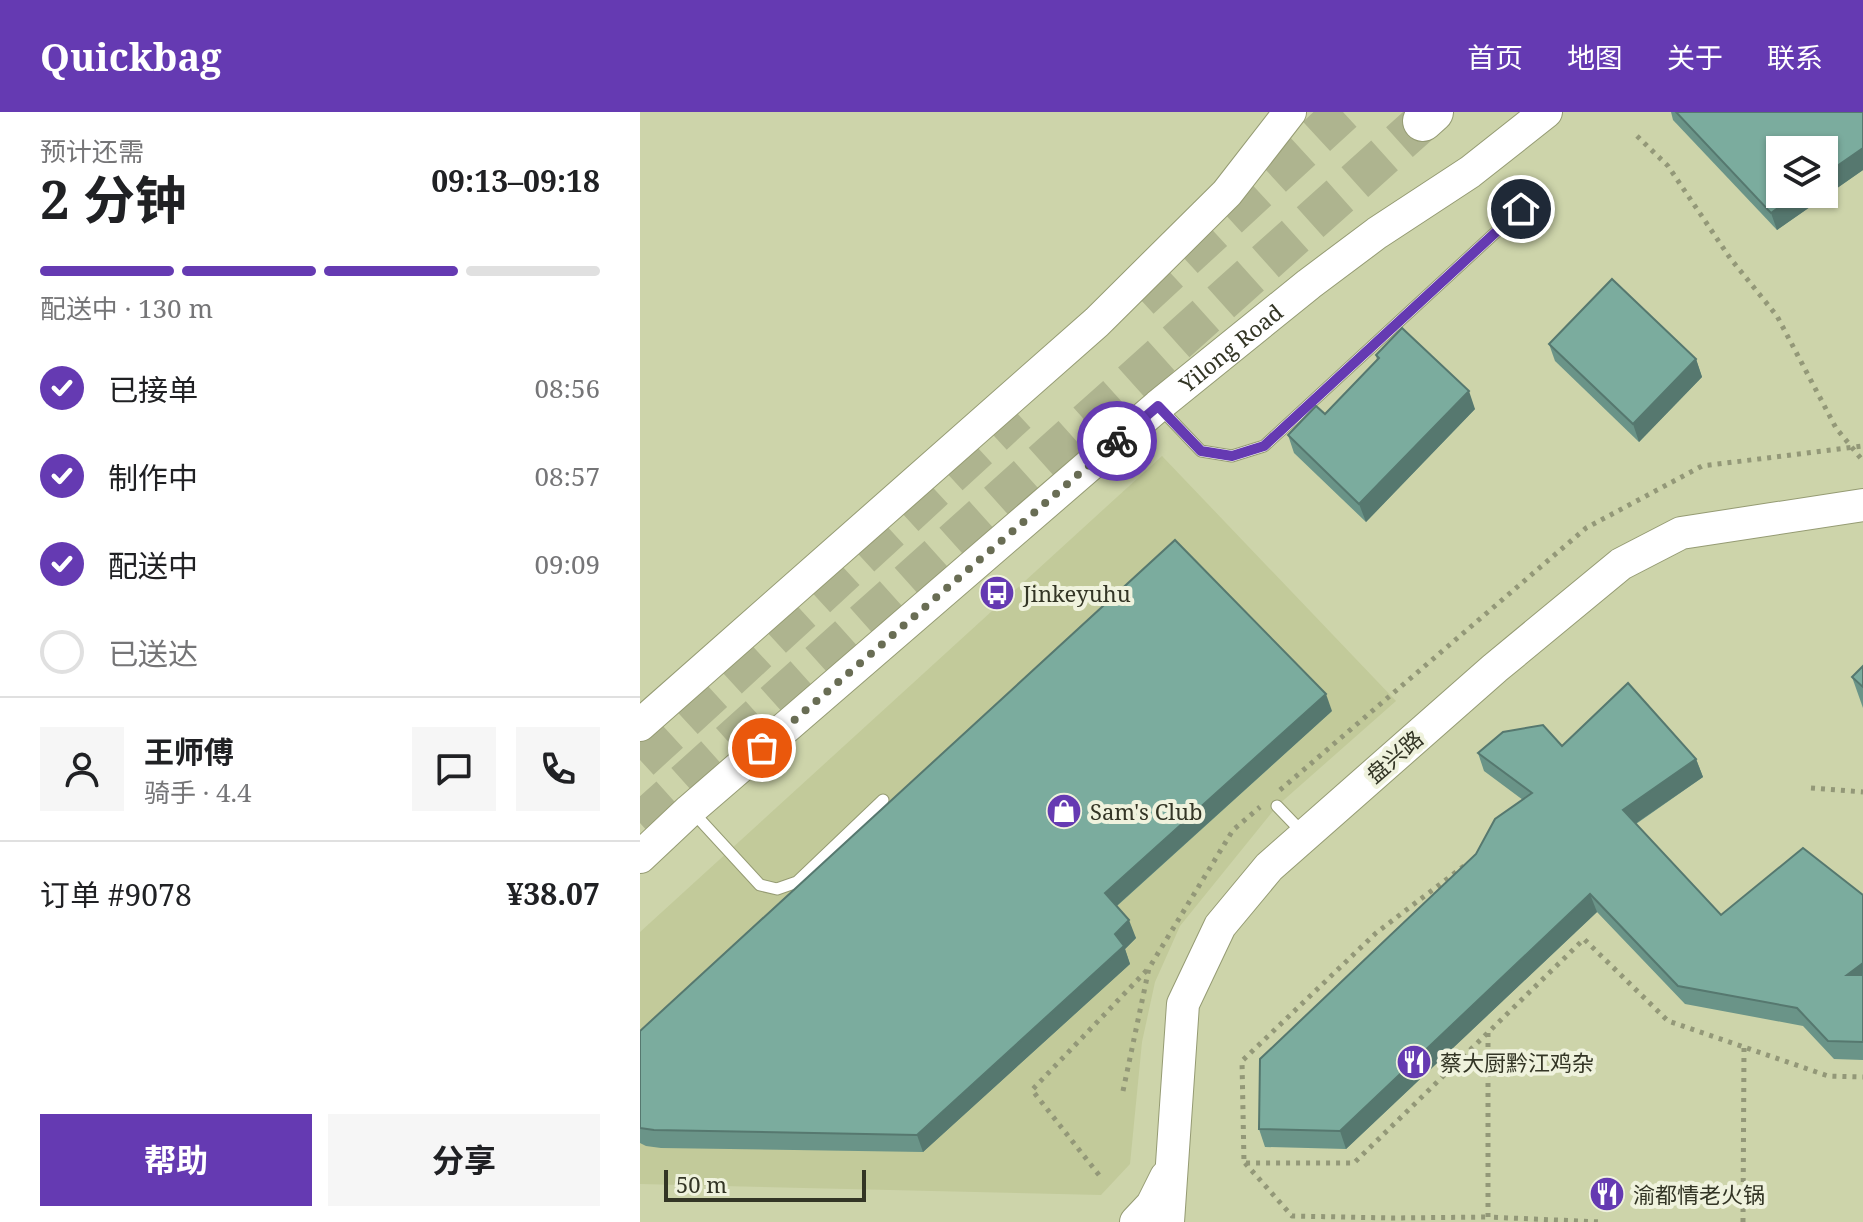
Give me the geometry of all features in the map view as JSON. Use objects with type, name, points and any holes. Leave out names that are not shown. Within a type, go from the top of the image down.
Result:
[{"type":"main road","points":[[640,725],[1097,322],[1227,193],[1290,112]]},
{"type":"main road","name":"Yilong Road","points":[[640,857],[690,810],[1158,406],[1309,284],[1377,233],[1470,172],[1546,112]]},
{"type":"main road","name":"盘兴路","points":[[1168,1222],[1183,1004],[1220,926],[1269,867],[1495,668],[1621,564],[1681,533],[1863,505]]},
{"type":"main road","points":[[1136,1222],[1152,1205],[1171,1167]]},
{"type":"main road","points":[[1171,1167],[1181,1222]]},
{"type":"lane","points":[[1158,406],[1201,451],[1232,456],[1264,446],[1521,209]]},
{"type":"lane","points":[[690,810],[760,885],[777,889],[797,882],[883,800]]},
{"type":"lane","points":[[1277,806],[1304,835]]},
{"type":"path","points":[[1637,136],[1668,166],[1730,258],[1777,316],[1836,428],[1863,461]]},
{"type":"path","points":[[1811,788],[1863,792]]},
{"type":"path","points":[[1465,866],[1376,933],[1242,1061],[1244,1163],[1292,1216],[1488,1217],[1601,1222]]},
{"type":"path","points":[[1244,1163],[1354,1163],[1584,939],[1668,1021],[1828,1076],[1863,1077]]},
{"type":"path","points":[[1099,1175],[1032,1090],[1149,968]]},
{"type":"path","points":[[1488,1032],[1488,1217]]},
{"type":"path","points":[[1743,1222],[1744,1047]]},
{"type":"shaded area","points":[[1162,456],[1396,701],[1277,806],[1180,926],[1155,982],[1142,1042],[1130,1164],[1101,1195],[640,1184],[640,932]]},
{"type":"building","points":[[1676,112],[1863,112],[1863,148],[1838,165],[1838,136],[1766,136],[1766,208]]},
{"type":"building","points":[[1612,279],[1696,359],[1633,424],[1549,344]]},
{"type":"building","points":[[1402,328],[1469,391],[1359,504],[1288,435],[1316,406],[1325,414],[1379,358],[1376,355]]},
{"type":"building","name":"Sam's Club","points":[[1175,540],[1326,694],[1105,893],[1129,920],[1115,934],[1124,946],[917,1135],[640,1128],[640,1031]]},
{"type":"building","points":[[1863,666],[1863,687],[1852,677]]},
{"type":"building","points":[[1628,683],[1696,759],[1623,810],[1721,915],[1803,848],[1863,895],[1863,963],[1847,975],[1863,975],[1863,1042],[1828,1041],[1797,1008],[1678,986],[1590,894],[1340,1131],[1259,1129],[1260,1059],[1476,854],[1495,819],[1532,793],[1478,753],[1503,732],[1543,725],[1562,746]]},
{"type":"tunnel","points":[[1140,299],[1343,112]]},
{"type":"tunnel","points":[[640,823],[1423,121]]},
{"type":"tunnel","points":[[640,760],[1017,413]]},
{"type":"way so far","points":[[762,748],[1117,441]]},
{"type":"place","name":"Jinkeyuhu","points":[[997,593]]},
{"type":"place","name":"Sam's Club","points":[[1064,811]]},
{"type":"place","name":"蔡大厨黔江鸡杂","points":[[1414,1062]]},
{"type":"place","name":"渝都情老火锅","points":[[1607,1194]]},
{"type":"route","points":[[1117,441],[1158,406],[1201,451],[1232,456],[1264,446],[1521,209]]}]
